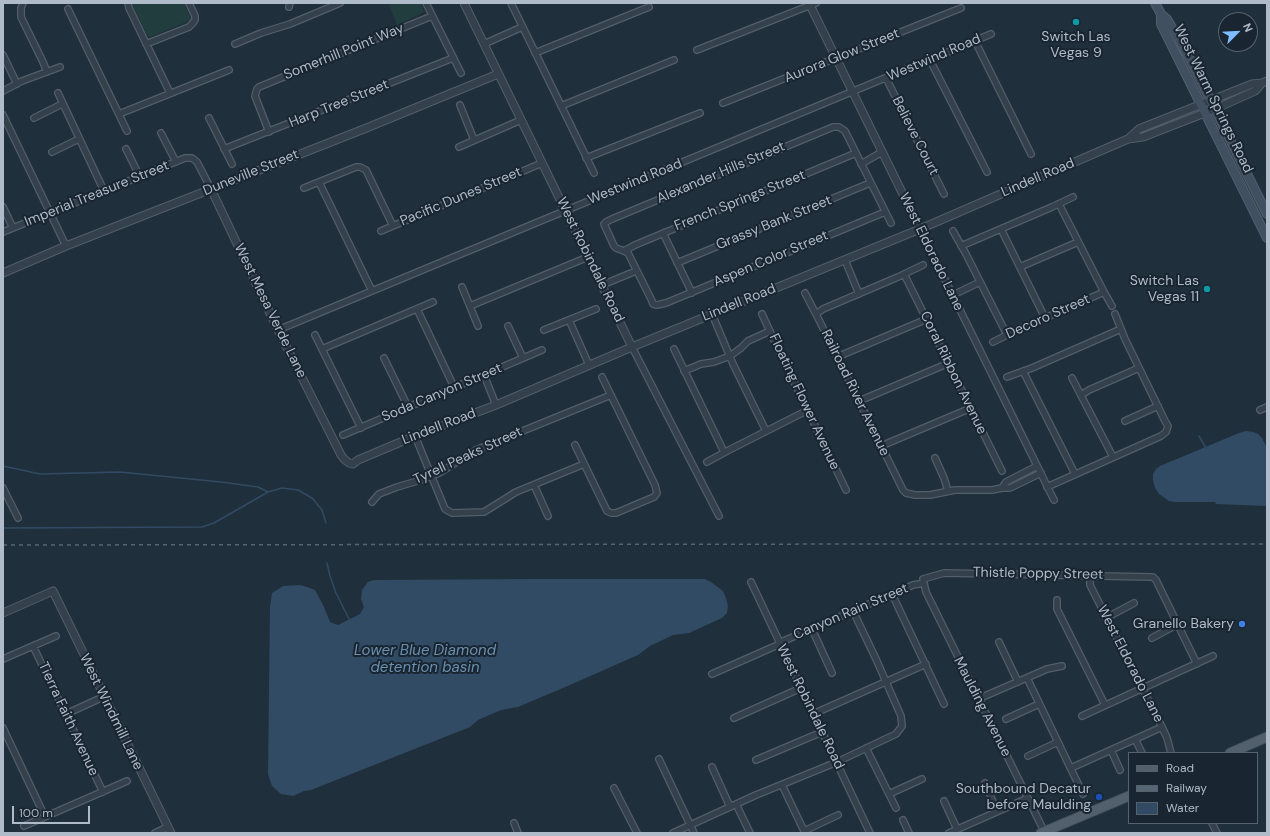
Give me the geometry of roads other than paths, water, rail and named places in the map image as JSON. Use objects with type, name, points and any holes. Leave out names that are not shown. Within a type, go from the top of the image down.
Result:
[{"type":"main road","name":"West Warm Springs Road","points":[[1155,3],[1161,14],[1168,19],[1190,59],[1267,214]]},
{"type":"main road","name":"West Warm Springs Road","points":[[1161,14],[1161,24],[1267,238]]},
{"type":"main road","points":[[1232,752],[1267,737]]},
{"type":"main road","points":[[1043,833],[1128,796]]},
{"type":"street","points":[[23,3],[21,8],[21,17],[47,72]]},
{"type":"street","points":[[128,3],[170,93]]},
{"type":"street","points":[[146,44],[189,27],[195,20],[195,16],[189,3]]},
{"type":"street","points":[[235,44],[261,33],[290,24],[328,5],[340,3]]},
{"type":"street","points":[[426,3],[461,73]]},
{"type":"street","name":"West Robindale Road","points":[[464,3],[632,347],[719,516]]},
{"type":"street","points":[[511,3],[594,173]]},
{"type":"street","points":[[697,50],[811,4]]},
{"type":"street","name":"West Eldorado Lane","points":[[811,4],[882,152],[1054,500]]},
{"type":"street","points":[[535,53],[649,7]]},
{"type":"street","name":"Aurora Glow Street","points":[[723,103],[961,8]]},
{"type":"street","points":[[68,9],[127,131]]},
{"type":"street","name":"Somerhill Point Way","points":[[269,132],[254,96],[257,89],[264,84],[432,16]]},
{"type":"street","points":[[484,44],[522,27]]},
{"type":"street","name":"Westwind Road","points":[[278,330],[991,34]]},
{"type":"street","points":[[975,41],[1031,154]]},
{"type":"street","points":[[3,55],[17,84]]},
{"type":"street","name":"Harp Tree Street","points":[[224,149],[453,58]]},
{"type":"street","points":[[561,106],[674,60]]},
{"type":"street","points":[[930,60],[987,172]]},
{"type":"street","points":[[3,91],[22,81],[60,67]]},
{"type":"street","points":[[119,114],[229,70]]},
{"type":"street","name":"Duneville Street","points":[[3,273],[66,246],[498,74]]},
{"type":"street","name":"Believe Court","points":[[886,78],[944,194]]},
{"type":"street","name":"Lindell Road","points":[[1128,139],[1139,129],[1252,84],[1264,82]]},
{"type":"street","name":"Lindell Road","points":[[349,463],[353,464],[358,460],[415,436],[496,405],[632,347],[844,260],[1128,139],[1143,137],[1215,109],[1255,91],[1264,82]]},
{"type":"street","points":[[58,93],[104,191]]},
{"type":"street","points":[[34,118],[62,104]]},
{"type":"street","points":[[460,105],[474,140]]},
{"type":"street","points":[[586,158],[700,113]]},
{"type":"street","points":[[3,115],[66,246]]},
{"type":"street","points":[[209,118],[232,164]]},
{"type":"street","points":[[459,147],[521,120]]},
{"type":"street","name":"Alexander Hills Street","points":[[624,251],[614,246],[604,224],[612,219],[833,127],[839,127],[845,131],[856,153]]},
{"type":"street","points":[[161,133],[176,162]]},
{"type":"street","points":[[52,152],[79,139]]},
{"type":"street","points":[[126,148],[140,176]]},
{"type":"street","points":[[861,164],[882,152]]},
{"type":"street","points":[[856,153],[891,223]]},
{"type":"street","name":"French Springs Street","points":[[624,251],[663,233],[856,153]]},
{"type":"street","name":"Imperial Treasure Street","points":[[3,232],[185,158],[192,158]]},
{"type":"street","name":"West Mesa Verde Lane","points":[[192,158],[197,162],[278,330],[341,455],[349,463]]},
{"type":"street","name":"Pacific Dunes Street","points":[[381,231],[542,163]]},
{"type":"street","points":[[304,188],[356,167],[360,167],[366,170],[393,226]]},
{"type":"street","points":[[319,182],[372,291]]},
{"type":"street","name":"Grassy Bank Street","points":[[677,263],[870,183]]},
{"type":"street","points":[[961,246],[1074,197]]},
{"type":"street","points":[[1059,204],[1112,306]]},
{"type":"street","points":[[3,207],[13,228]]},
{"type":"street","name":"Aspen Color Street","points":[[636,271],[652,302],[657,305],[666,303],[886,212]]},
{"type":"street","points":[[1001,229],[1045,318]]},
{"type":"street","points":[[953,232],[1007,335]]},
{"type":"street","points":[[663,233],[692,292]]},
{"type":"street","points":[[1020,267],[1078,242]]},
{"type":"street","points":[[602,286],[636,271],[628,253],[624,251]]},
{"type":"street","points":[[470,306],[588,257]]},
{"type":"street","points":[[844,260],[859,294]]},
{"type":"street","points":[[816,314],[822,309],[923,265]]},
{"type":"street","name":"Coral Ribbon Avenue","points":[[904,274],[1002,471]]},
{"type":"street","points":[[953,296],[980,282]]},
{"type":"street","points":[[462,287],[478,326]]},
{"type":"street","name":"Decoro Street","points":[[993,342],[1104,292]]},
{"type":"street","name":"Railroad River Avenue","points":[[805,293],[903,490],[906,493],[915,495],[948,491]]},
{"type":"street","points":[[322,349],[433,302]]},
{"type":"street","points":[[417,309],[454,388]]},
{"type":"street","points":[[544,330],[596,309]]},
{"type":"street","points":[[712,314],[730,356],[766,431]]},
{"type":"street","name":"Floating Flower Avenue","points":[[762,314],[846,490]]},
{"type":"street","points":[[1048,487],[1161,436],[1166,432],[1168,426],[1139,368],[1115,314]]},
{"type":"street","points":[[837,356],[927,319]]},
{"type":"street","points":[[569,320],[589,365]]},
{"type":"street","points":[[508,326],[523,358]]},
{"type":"street","points":[[1007,377],[1121,329]]},
{"type":"street","points":[[684,371],[701,364],[714,362],[730,356],[748,341],[770,331]]},
{"type":"street","points":[[315,335],[360,428]]},
{"type":"street","points":[[674,349],[724,452]]},
{"type":"street","name":"Soda Canyon Street","points":[[343,435],[542,350]]},
{"type":"street","points":[[384,358],[408,407]]},
{"type":"street","points":[[859,401],[949,363]]},
{"type":"street","points":[[1081,394],[1139,368]]},
{"type":"street","points":[[1023,371],[1075,474]]},
{"type":"street","points":[[484,375],[496,405]]},
{"type":"street","points":[[575,445],[607,511],[616,513],[654,497],[656,493],[655,485],[602,377]]},
{"type":"street","points":[[1072,378],[1113,457]]},
{"type":"street","name":"Tyrell Peaks Street","points":[[372,502],[379,494],[432,476],[476,450],[611,396]]},
{"type":"street","points":[[1125,420],[1158,406]]},
{"type":"street","points":[[1260,410],[1267,407]]},
{"type":"street","points":[[881,446],[971,408]]},
{"type":"street","points":[[707,462],[808,410]]},
{"type":"street","points":[[415,436],[445,509],[452,514],[484,512],[510,496],[584,464]]},
{"type":"street","points":[[935,458],[948,491],[1010,488],[1041,473]]},
{"type":"street","points":[[1002,488],[1006,482],[1038,466]]},
{"type":"street","points":[[534,485],[548,516]]},
{"type":"street","points":[[3,488],[18,518]]},
{"type":"street","name":"Thistle Poppy Street","points":[[924,581],[944,573],[1153,577],[1156,580],[1178,624]]},
{"type":"street","name":"West Eldorado Lane","points":[[1090,575],[1090,585],[1162,727],[1171,752]]},
{"type":"street","name":"Canyon Rain Street","points":[[712,674],[924,581]]},
{"type":"street","name":"Maulding Avenue","points":[[924,581],[926,592],[1028,798],[1043,833]]},
{"type":"street","name":"West Robindale Road","points":[[751,582],[779,644],[870,833]]},
{"type":"street","name":"West Windmill Lane","points":[[3,613],[53,591],[103,697],[169,830]]},
{"type":"street","points":[[892,594],[944,704]]},
{"type":"street","points":[[1057,600],[1057,610],[1105,705]]},
{"type":"street","points":[[1106,618],[1134,603]]},
{"type":"street","points":[[672,833],[736,804],[837,762],[896,734],[902,726],[901,716],[853,612]]},
{"type":"street","points":[[1152,638],[1178,624],[1197,664]]},
{"type":"street","points":[[812,629],[832,673]]},
{"type":"street","points":[[3,659],[56,636]]},
{"type":"street","points":[[999,642],[1018,682]]},
{"type":"street","name":"Tierra Faith Avenue","points":[[33,646],[103,792]]},
{"type":"street","points":[[1082,716],[1213,656]]},
{"type":"street","points":[[813,714],[926,664]]},
{"type":"street","points":[[978,699],[1047,669],[1062,666]]},
{"type":"street","points":[[1027,678],[1083,794]]},
{"type":"street","points":[[734,718],[801,688]]},
{"type":"street","points":[[66,714],[103,697]]},
{"type":"street","points":[[1006,718],[1039,704]]},
{"type":"street","points":[[1070,768],[1162,727]]},
{"type":"street","points":[[3,728],[45,817]]},
{"type":"street","points":[[756,760],[822,732]]},
{"type":"street","points":[[1135,739],[1142,752]]},
{"type":"street","points":[[1028,756],[1058,742]]},
{"type":"street","points":[[866,748],[896,808]]},
{"type":"street","points":[[1111,750],[1120,770]]},
{"type":"street","points":[[659,759],[694,833]]},
{"type":"street","points":[[712,767],[730,807]]},
{"type":"street","points":[[889,794],[922,779]]},
{"type":"street","points":[[24,826],[127,781]]},
{"type":"street","points":[[985,783],[997,811]]},
{"type":"street","points":[[782,786],[804,832],[838,816]]},
{"type":"street","points":[[614,788],[636,833]]},
{"type":"street","points":[[949,833],[1028,798]]},
{"type":"street","points":[[944,801],[957,829]]},
{"type":"street","points":[[736,804],[750,833]]},
{"type":"street","points":[[903,820],[909,833]]},
{"type":"street","points":[[514,823],[518,833]]},
{"type":"street","points":[[1212,824],[1217,833]]},
{"type":"street","points":[[155,833],[169,830]]},
{"type":"water","points":[[1246,431],[1258,434],[1262,438],[1267,448],[1267,506],[1216,504],[1215,502],[1175,502],[1169,501],[1159,494],[1155,488],[1153,474],[1160,466]]},
{"type":"water","name":"Lower Blue Diamond detention basin","points":[[705,579],[723,591],[728,606],[727,613],[722,618],[689,633],[673,635],[650,646],[638,655],[570,685],[518,707],[501,710],[478,720],[470,727],[311,790],[304,791],[293,796],[281,794],[272,786],[268,774],[270,607],[272,593],[283,586],[301,585],[315,590],[330,622],[338,625],[360,614],[364,607],[361,599],[362,590],[368,582],[374,580]]},
{"type":"waterway","points":[[1199,436],[1206,448]]},
{"type":"waterway","points":[[3,466],[40,474],[120,472],[221,482],[258,487],[268,492]]},
{"type":"waterway","points":[[3,528],[202,527],[214,523],[268,492],[282,488],[298,490],[312,498],[322,510],[326,523]]},
{"type":"waterway","points":[[327,563],[336,593],[350,621]]},
{"type":"railway","points":[[3,545],[1267,544]]},
{"type":"place","name":"Switch Las Vegas 9","points":[[1076,22]]},
{"type":"place","name":"Switch Las Vegas 11","points":[[1207,289]]},
{"type":"place","name":"Granello Bakery","points":[[1242,624]]},
{"type":"place","name":"Southbound Decatur before Maulding","points":[[1099,797]]}]
